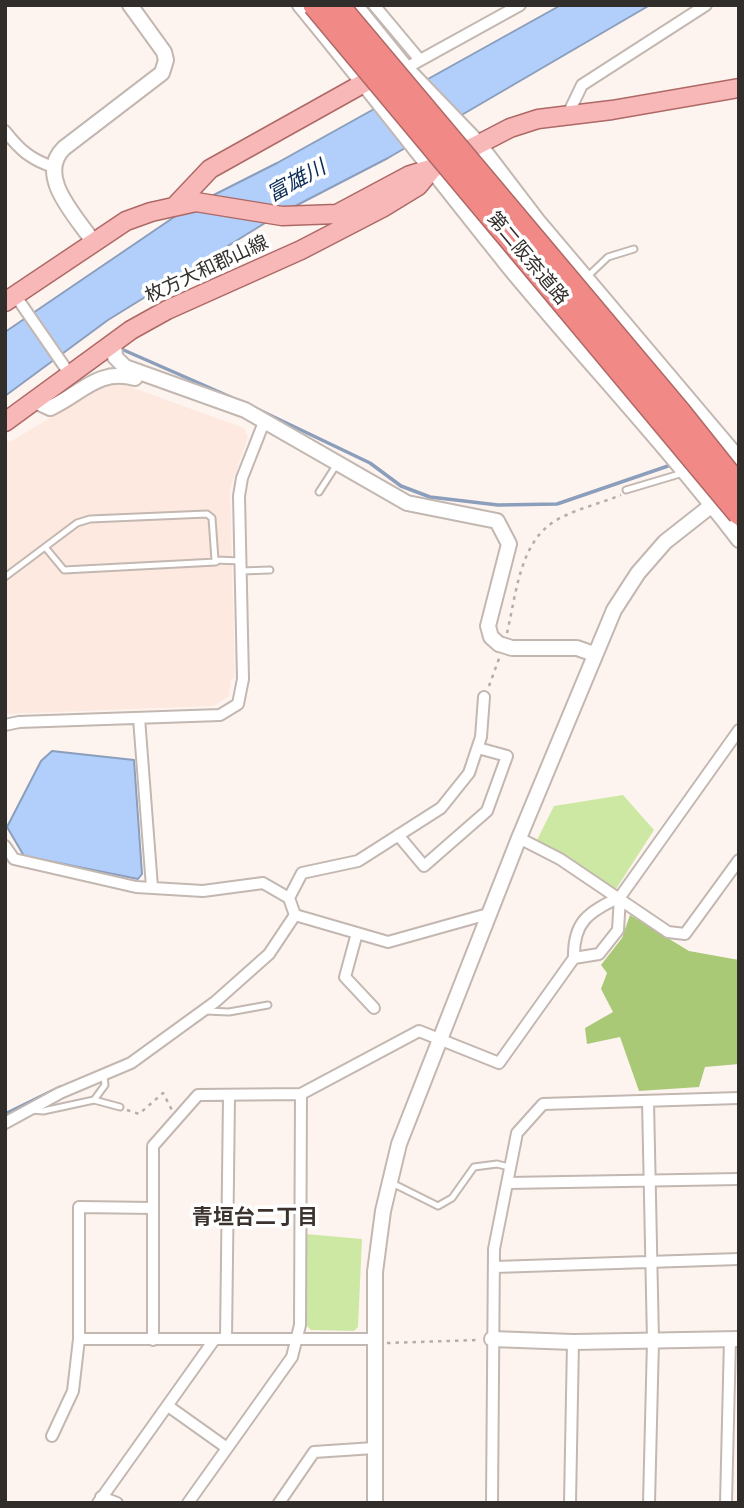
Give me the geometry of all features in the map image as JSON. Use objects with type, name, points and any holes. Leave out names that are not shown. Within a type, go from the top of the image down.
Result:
[{"type":"highway","name":"第二阪奈道路","points":[[314,5],[739,514]]},
{"type":"highway","name":"第二阪奈道路","points":[[338,5],[680,412],[739,488]]},
{"type":"main road","name":"枚方大和郡山線","points":[[180,204],[210,169],[364,83]]},
{"type":"main road","name":"枚方大和郡山線","points":[[5,422],[35,401],[68,372],[167,310],[301,250],[382,208],[418,186],[433,168],[474,139],[538,119],[719,97],[739,88]]},
{"type":"main road","name":"枚方大和郡山線","points":[[14,300],[126,221],[180,204],[222,205],[282,216],[313,217],[337,214],[410,174],[433,168]]},
{"type":"street","points":[[94,243],[57,187],[53,167],[57,155],[64,148],[162,73],[166,60],[163,52],[130,5]]},
{"type":"street","points":[[299,5],[421,152],[510,268],[595,365],[739,540]]},
{"type":"street","points":[[355,5],[406,68],[474,139],[586,278],[739,459]]},
{"type":"street","points":[[374,5],[420,60]]},
{"type":"street","points":[[406,68],[520,5]]},
{"type":"street","points":[[567,116],[582,85],[706,5]]},
{"type":"street","points":[[5,131],[20,151],[32,160],[53,167]]},
{"type":"street","points":[[14,300],[68,372]]},
{"type":"street","points":[[114,344],[115,357],[125,367],[245,410],[407,503],[488,518],[502,525],[509,544],[508,555],[488,626],[491,637],[505,646],[577,648],[594,654]]},
{"type":"street","points":[[35,401],[50,408],[105,376],[121,374],[244,417],[258,419]]},
{"type":"street","points":[[5,725],[19,722],[220,715],[237,704],[243,679],[242,478],[258,419]]},
{"type":"street","points":[[375,1503],[375,1272],[389,1182],[399,1144],[488,914],[614,610],[638,573],[666,542],[712,505],[739,488]]},
{"type":"street","points":[[289,898],[302,873],[358,861],[441,808],[469,773],[478,748],[484,697]]},
{"type":"street","points":[[139,718],[152,887]]},
{"type":"street","points":[[153,1340],[153,1146],[198,1095],[229,1097],[301,1094],[419,1031],[499,1063],[574,958],[573,936],[593,910],[620,897],[739,730]]},
{"type":"street","points":[[398,835],[424,866],[487,811],[507,756],[478,748]]},
{"type":"street","points":[[519,838],[560,859],[620,897],[668,932],[685,934],[739,860]]},
{"type":"street","points":[[5,846],[14,859],[136,887],[202,891],[263,883],[289,898],[295,915]]},
{"type":"street","points":[[574,958],[599,954],[618,930],[620,897]]},
{"type":"street","points":[[295,915],[388,942],[488,914]]},
{"type":"street","points":[[5,1123],[25,1110],[131,1063],[203,1010],[269,954],[295,915]]},
{"type":"street","points":[[357,933],[345,977],[374,1008]]},
{"type":"street","points":[[188,1503],[292,1357],[297,1339],[300,1325],[301,1094]]},
{"type":"street","points":[[226,1339],[229,1097]]},
{"type":"street","points":[[492,1503],[494,1249],[517,1133],[543,1104],[739,1098]]},
{"type":"street","points":[[648,1101],[653,1341],[649,1503]]},
{"type":"street","points":[[508,1183],[739,1179]]},
{"type":"street","points":[[51,1436],[73,1391],[79,1339],[79,1207],[153,1208]]},
{"type":"street","points":[[495,1267],[739,1259]]},
{"type":"street","points":[[79,1339],[375,1341]]},
{"type":"street","points":[[492,1339],[573,1342],[735,1339],[726,1503]]},
{"type":"street","points":[[117,1503],[99,1500],[214,1340]]},
{"type":"street","points":[[570,1503],[573,1342]]},
{"type":"street","points":[[168,1406],[227,1448]]},
{"type":"street","points":[[279,1503],[314,1452],[374,1448]]},
{"type":"lane","points":[[586,278],[608,257],[634,249]]},
{"type":"lane","points":[[319,492],[338,462]]},
{"type":"lane","points":[[626,491],[683,473]]},
{"type":"lane","points":[[5,577],[83,520],[207,514],[212,518],[214,558],[219,561]]},
{"type":"lane","points":[[45,547],[64,570],[219,561],[270,570]]},
{"type":"lane","points":[[203,1010],[229,1012],[268,1005]]},
{"type":"lane","points":[[94,1100],[105,1085],[104,1076]]},
{"type":"lane","points":[[25,1110],[43,1111],[94,1100],[120,1107]]},
{"type":"lane","points":[[389,1182],[438,1206],[452,1198],[474,1167],[497,1164],[510,1168]]},
{"type":"path","points":[[484,697],[505,646],[528,551],[538,536],[552,523],[626,491]]},
{"type":"path","points":[[120,1107],[139,1114],[163,1093],[168,1104]]},
{"type":"path","points":[[375,1341],[492,1339]]},
{"type":"shaded area","points":[[117,382],[244,428],[248,437],[230,489],[235,678],[231,679],[229,696],[214,706],[5,714],[5,439],[10,442],[106,384]]},
{"type":"green space","points":[[623,795],[654,830],[616,889],[537,840],[554,806]]},
{"type":"green space","points":[[630,915],[689,951],[739,960],[739,1064],[705,1067],[699,1087],[639,1091],[620,1037],[587,1044],[585,1028],[613,1012],[601,989],[607,973],[601,965],[622,938]]},
{"type":"green space","points":[[306,1234],[362,1239],[358,1327],[354,1331],[311,1330],[305,1324]]},
{"type":"water","name":"富雄川","points":[[561,5],[650,5],[388,158],[278,215],[108,320],[5,396],[5,332],[186,209],[277,163]]},
{"type":"water","points":[[52,751],[134,760],[142,874],[138,879],[24,856],[7,827],[41,761]]},
{"type":"waterway","points":[[119,348],[242,402]]},
{"type":"waterway","points":[[255,408],[370,463],[401,486],[430,497],[498,505],[557,504],[668,466]]},
{"type":"waterway","points":[[5,1114],[60,1087]]},
{"type":"district","name":"青垣台二丁目","points":[[255,1219]]}]
